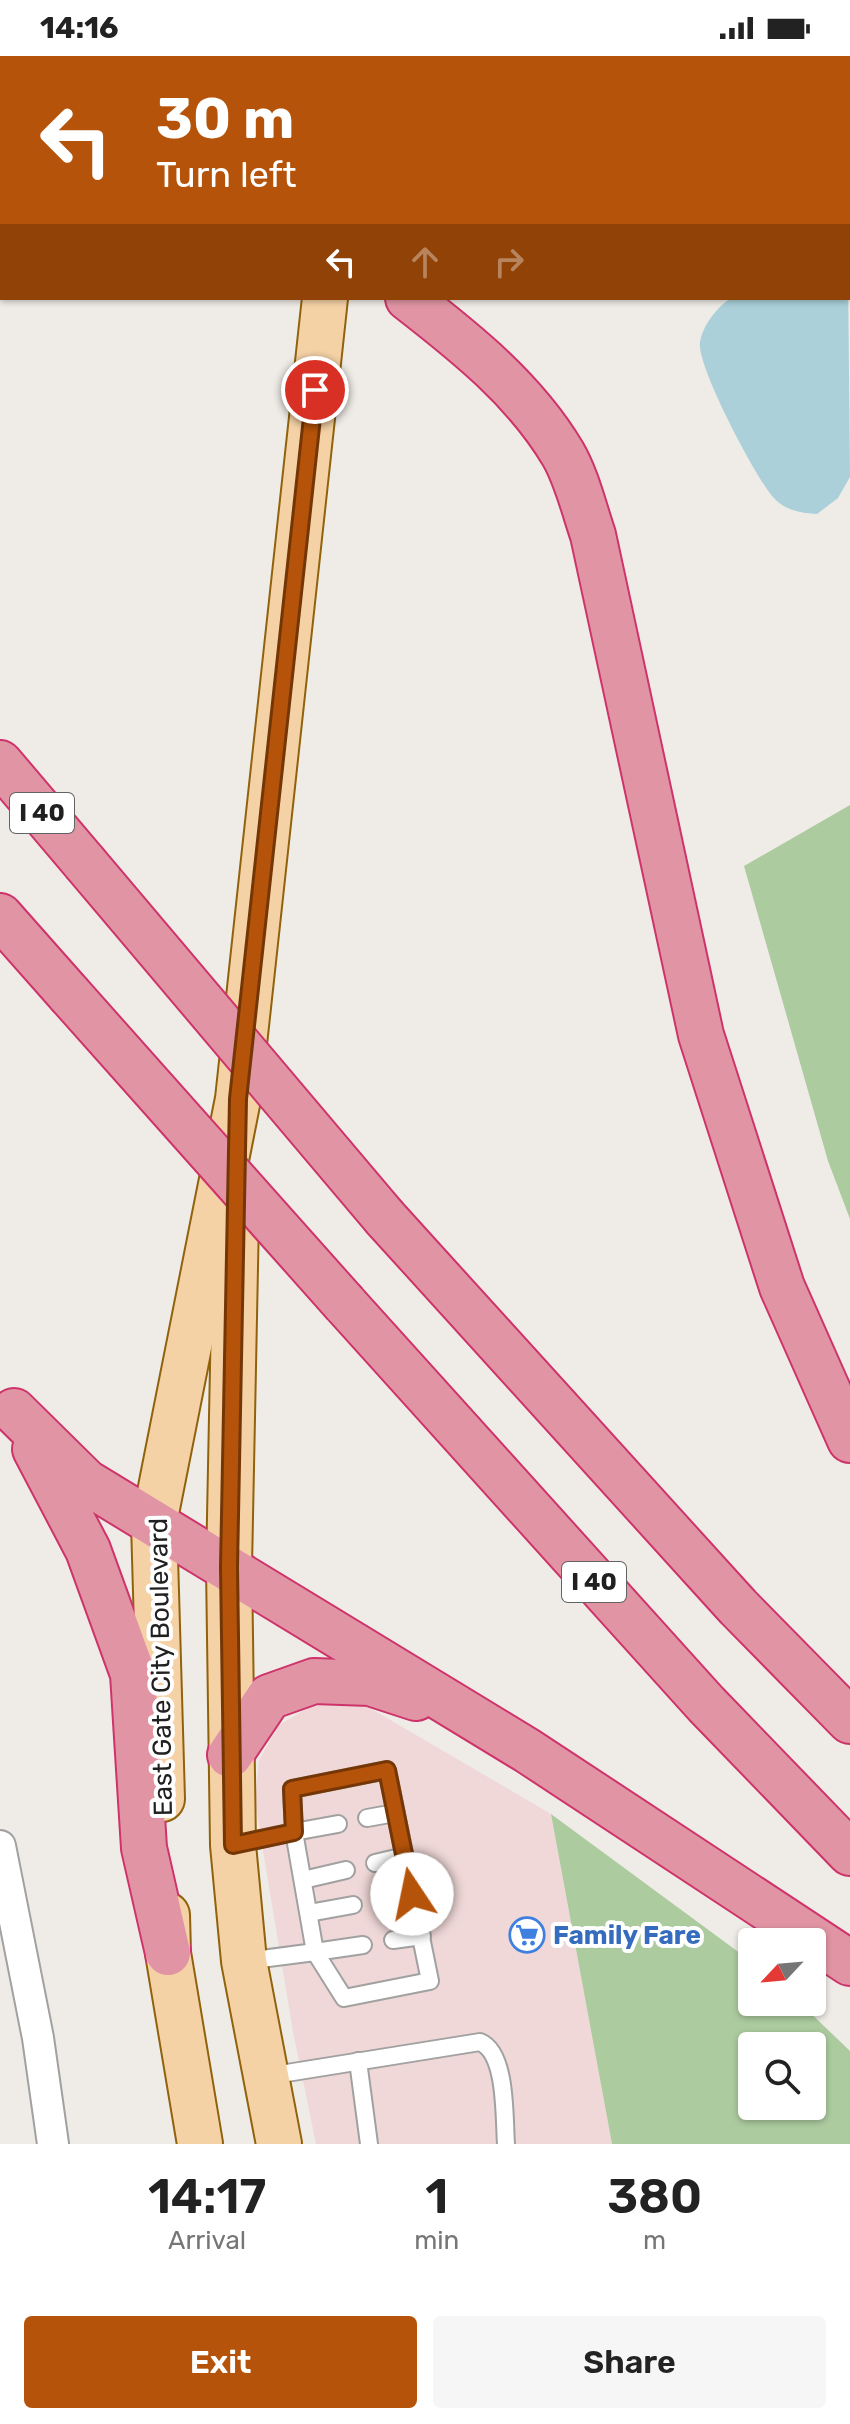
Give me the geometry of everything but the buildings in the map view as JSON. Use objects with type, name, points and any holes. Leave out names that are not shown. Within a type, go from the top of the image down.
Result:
[{"type":"highway","points":[[410,300],[497,371],[530,408],[564,456],[593,535],[701,1035],[782,1287],[850,1440]]},
{"type":"highway","name":"I 40","points":[[0,763],[385,1218],[738,1607],[850,1721]]},
{"type":"highway","name":"I 40","points":[[0,916],[706,1704],[850,1853]]},
{"type":"highway","points":[[7,1400],[86,1482],[473,1717],[850,1963]]},
{"type":"highway","points":[[7,1400],[88,1550],[133,1674],[144,1848],[168,1953]]},
{"type":"highway","points":[[230,1755],[269,1697],[314,1681],[370,1683],[473,1717]]},
{"type":"main road","name":"East Gate City Boulevard","points":[[200,2144],[168,1953],[154,1523],[238,1099],[325,300]]},
{"type":"main road","name":"East Gate City Boulevard","points":[[238,1099],[229,1567],[233,1845],[244,1961],[279,2144]]},
{"type":"street","points":[[0,1846],[38,2038],[53,2144]]},
{"type":"lane","points":[[387,1770],[395,1813],[430,1981],[344,1998],[315,1952],[294,1832],[292,1789],[387,1770]]},
{"type":"lane","points":[[367,1818],[395,1813]]},
{"type":"lane","points":[[233,1845],[338,1824]]},
{"type":"lane","points":[[375,1863],[405,1856]]},
{"type":"lane","points":[[303,1880],[346,1870]]},
{"type":"lane","points":[[385,1899],[412,1894]]},
{"type":"lane","points":[[309,1913],[353,1905]]},
{"type":"lane","points":[[393,1940],[422,1936]]},
{"type":"lane","points":[[244,1961],[363,1945]]},
{"type":"lane","points":[[266,2076],[480,2042],[489,2045],[498,2058],[506,2144]]},
{"type":"lane","points":[[358,2061],[369,2144]]},
{"type":"shaded area","points":[[358,1701],[551,1814],[612,2144],[316,2144],[293,2032],[255,1802],[259,1760],[279,1725],[311,1706]]},
{"type":"green space","points":[[850,805],[850,1219],[828,1161],[744,866]]},
{"type":"green space","points":[[551,1814],[738,1952],[738,2016],[814,2016],[850,2051],[850,2144],[612,2144]]},
{"type":"water","points":[[728,300],[848,300],[850,477],[838,498],[817,514],[787,508],[773,497],[754,468],[717,396],[701,354],[700,342],[711,317]]},
{"type":"place","name":"Family Fare","points":[[527,1935]]},
{"type":"route","points":[[315,390],[238,1099],[229,1567],[233,1845],[294,1832],[292,1789],[387,1770],[412,1894]]}]
